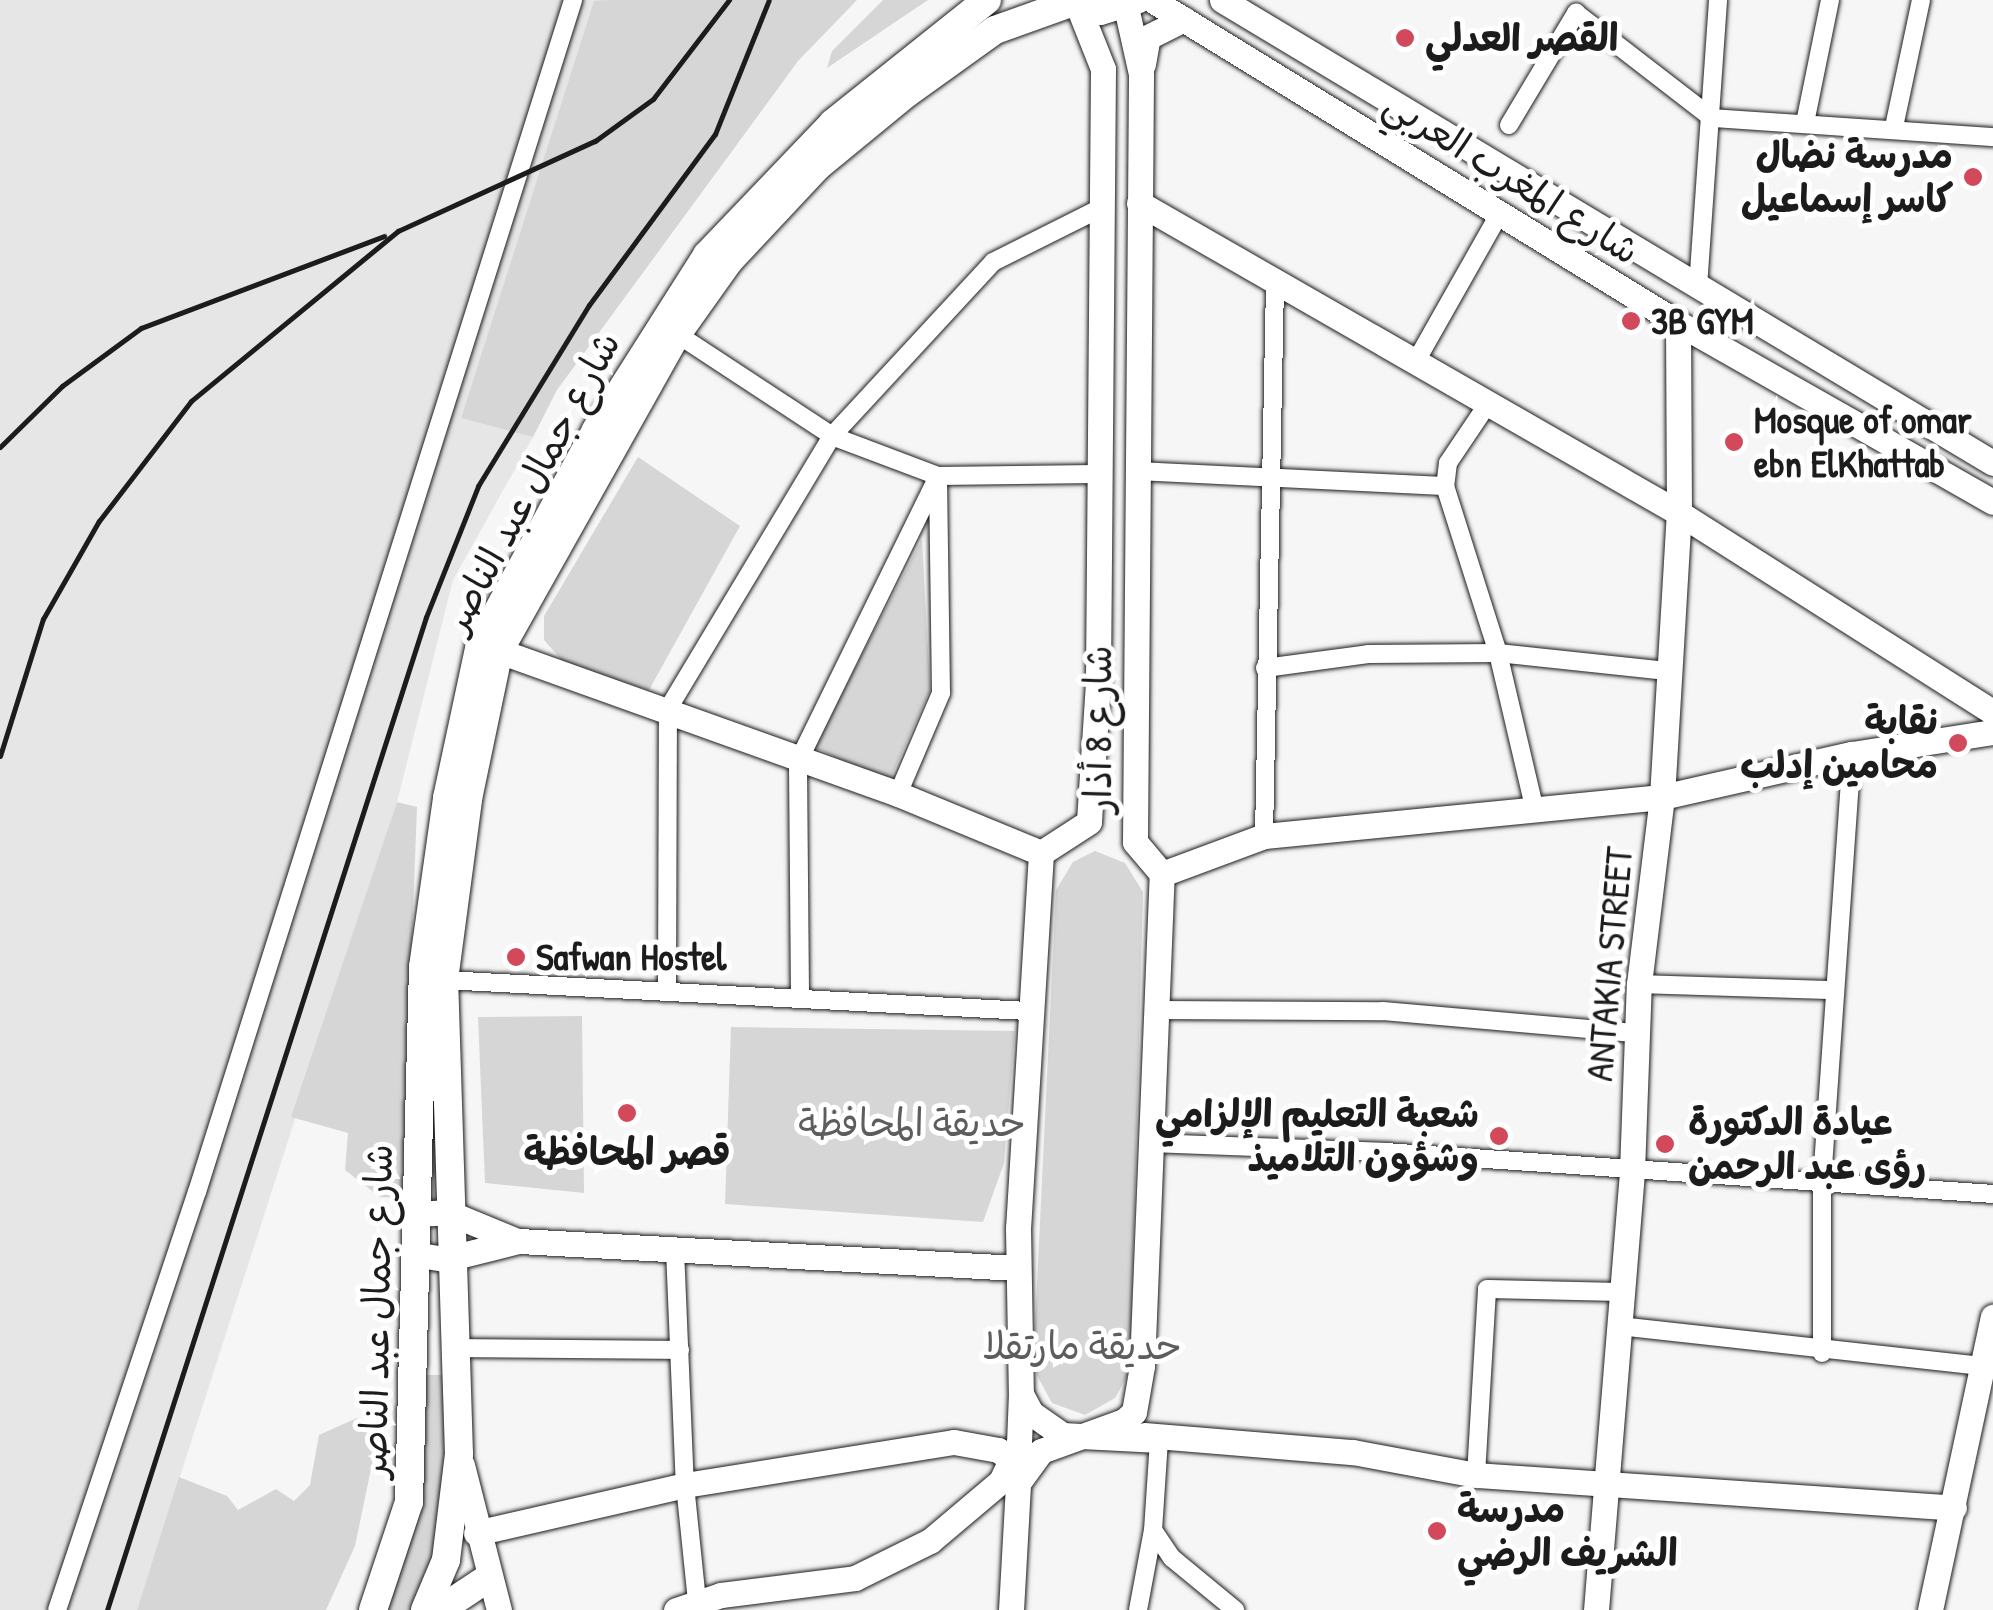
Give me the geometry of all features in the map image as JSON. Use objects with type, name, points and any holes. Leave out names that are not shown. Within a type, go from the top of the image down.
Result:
[{"type":"main road","name":"شارع جمال عبد الناصر","points":[[373,1610],[410,1502],[413,1254],[423,967],[447,798],[480,644],[596,430],[707,255],[833,123],[987,0]]},
{"type":"main road","name":"شارع جمال عبد الناصر","points":[[425,1610],[446,1560],[459,1454],[456,1216],[444,980],[468,799],[499,651],[676,334],[728,261],[818,166],[995,30],[1076,1]]},
{"type":"main road","points":[[1076,1],[1100,11],[1138,2]]},
{"type":"main road","points":[[440,1610],[488,1578]]},
{"type":"street","points":[[57,1610],[197,1192],[573,0]]},
{"type":"street","name":"شارع المغرب العربي","points":[[1222,0],[1993,463]]},
{"type":"street","points":[[1698,287],[1718,0]]},
{"type":"street","points":[[1805,123],[1830,0]]},
{"type":"street","points":[[1894,127],[1921,0]]},
{"type":"street","points":[[1076,1],[1102,69],[1103,207],[1096,474],[1098,682],[1089,822]]},
{"type":"street","name":"شارع المغرب العربي","points":[[1138,2],[1184,19],[1678,323],[1993,502]]},
{"type":"street","name":"شارع 8 أذار","points":[[1138,2],[1141,74],[1136,842],[1162,874]]},
{"type":"street","points":[[1510,125],[1580,6],[1712,118],[1894,127],[1993,138]]},
{"type":"street","points":[[1141,74],[1148,37],[1184,19]]},
{"type":"street","points":[[1140,203],[1679,513],[1993,712]]},
{"type":"street","points":[[667,988],[668,710],[832,436],[993,262],[1103,207]]},
{"type":"street","points":[[1415,363],[1500,214]]},
{"type":"street","points":[[1264,836],[1275,281]]},
{"type":"street","name":"ANTAKIA STREET","points":[[1596,1610],[1632,1171],[1639,984],[1662,797],[1666,671],[1679,513],[1678,323]]},
{"type":"street","points":[[676,334],[832,436],[938,476],[1096,474]]},
{"type":"street","points":[[1487,405],[1448,463],[1446,486],[1498,653],[1534,807]]},
{"type":"street","points":[[1136,470],[1446,486]]},
{"type":"street","points":[[800,995],[798,762],[938,476]]},
{"type":"street","points":[[898,794],[941,693],[938,476]]},
{"type":"street","points":[[499,651],[668,710],[798,762],[898,794],[1040,852]]},
{"type":"street","points":[[1265,668],[1368,654],[1498,653],[1666,671]]},
{"type":"street","points":[[1939,681],[1949,706],[1940,738]]},
{"type":"street","points":[[1159,1440],[1143,1434],[1134,1412],[1153,1143],[1162,874],[1264,836],[1662,797],[1852,754],[1993,732]]},
{"type":"street","points":[[1822,1353],[1822,1180],[1852,754]]},
{"type":"street","points":[[1040,852],[1089,822],[1118,828],[1136,842]]},
{"type":"street","points":[[1010,1610],[1021,1394],[1018,1268],[1028,1011],[1040,852]]},
{"type":"street","points":[[444,980],[800,995],[1028,1011]]},
{"type":"street","points":[[1639,984],[1836,990]]},
{"type":"street","points":[[1158,1010],[1383,1011],[1637,1034]]},
{"type":"street","points":[[1153,1143],[1822,1180],[1993,1194]]},
{"type":"street","points":[[414,1214],[456,1216],[519,1241]]},
{"type":"street","points":[[413,1254],[457,1256],[519,1241],[1018,1268]]},
{"type":"street","points":[[675,1250],[690,1608],[722,1595],[828,1584],[878,1570],[968,1512],[1040,1450],[1115,1429],[1134,1412]]},
{"type":"street","points":[[1476,1475],[1487,1289],[1622,1292]]},
{"type":"street","points":[[1925,1607],[1954,1508],[1988,1366],[1993,1317]]},
{"type":"street","points":[[1619,1326],[1822,1353],[1988,1366]]},
{"type":"street","points":[[458,1348],[680,1350]]},
{"type":"street","points":[[1021,1394],[1044,1426],[1084,1438],[1353,1452],[1476,1475],[1954,1508]]},
{"type":"street","points":[[1138,1610],[1153,1530],[1159,1440]]},
{"type":"street","points":[[476,1534],[685,1485],[954,1442],[998,1450],[1015,1472]]},
{"type":"street","points":[[459,1454],[476,1534],[500,1610]]},
{"type":"street","points":[[1153,1530],[1172,1558],[1235,1610]]},
{"type":"shaded area","points":[[0,0],[609,0],[594,2],[461,418],[533,437],[453,580],[397,802],[137,1610],[0,1610]]},
{"type":"green space","points":[[857,0],[798,61],[557,390],[533,437],[461,418],[594,1]]},
{"type":"green space","points":[[883,0],[928,0],[827,68],[832,51]]},
{"type":"green space","points":[[638,457],[740,526],[649,690],[566,665],[544,640],[544,616]]},
{"type":"green space","points":[[922,539],[930,690],[889,782],[814,747]]},
{"type":"green space","points":[[397,802],[417,807],[402,1198],[380,1197],[345,1170],[348,1133],[291,1117]]},
{"type":"green space","name":"حديقة مارتقلا","points":[[1095,851],[1125,863],[1143,892],[1130,1371],[1115,1398],[1085,1415],[1052,1403],[1033,1368],[1056,890],[1073,862]]},
{"type":"green space","points":[[582,1016],[584,1193],[485,1183],[478,1017]]},
{"type":"green space","name":"حديقة المحافظة","points":[[731,1027],[1015,1031],[1004,1163],[983,1222],[725,1204]]},
{"type":"green space","points":[[425,1375],[445,1375],[444,1516],[434,1567],[413,1610],[383,1610]]},
{"type":"green space","points":[[357,1418],[378,1435],[355,1546],[326,1610],[137,1610],[179,1477],[227,1496],[238,1510],[276,1489],[294,1501],[310,1485],[319,1435]]},
{"type":"railway","points":[[0,756],[43,619],[99,521],[191,401],[398,231],[595,141],[653,99],[729,0]]},
{"type":"railway","points":[[107,1610],[426,617],[478,486],[589,305],[715,134],[769,0]]},
{"type":"railway","points":[[0,447],[62,386],[141,328],[384,236]]},
{"type":"place","name":"القصر العدلي","points":[[1405,38]]},
{"type":"place","name":"مدرسة نضال كاسر إسماعيل","points":[[1973,177]]},
{"type":"place","name":"3B GYM","points":[[1631,321]]},
{"type":"place","name":"Mosque of omar ebn ElKhattab","points":[[1734,442]]},
{"type":"place","name":"نقابة محامين إدلب","points":[[1958,743]]},
{"type":"place","name":"Safwan Hostel","points":[[516,957]]},
{"type":"place","name":"قصر المحافظة","points":[[627,1113]]},
{"type":"place","name":"شعبة التعليم الإلزامي وشؤون التلاميذ","points":[[1499,1136]]},
{"type":"place","name":"عيادة الدكتورة رؤى عبد الرحمن","points":[[1665,1144]]},
{"type":"place","name":"مدرسة الشريف الرضي","points":[[1437,1531]]}]
